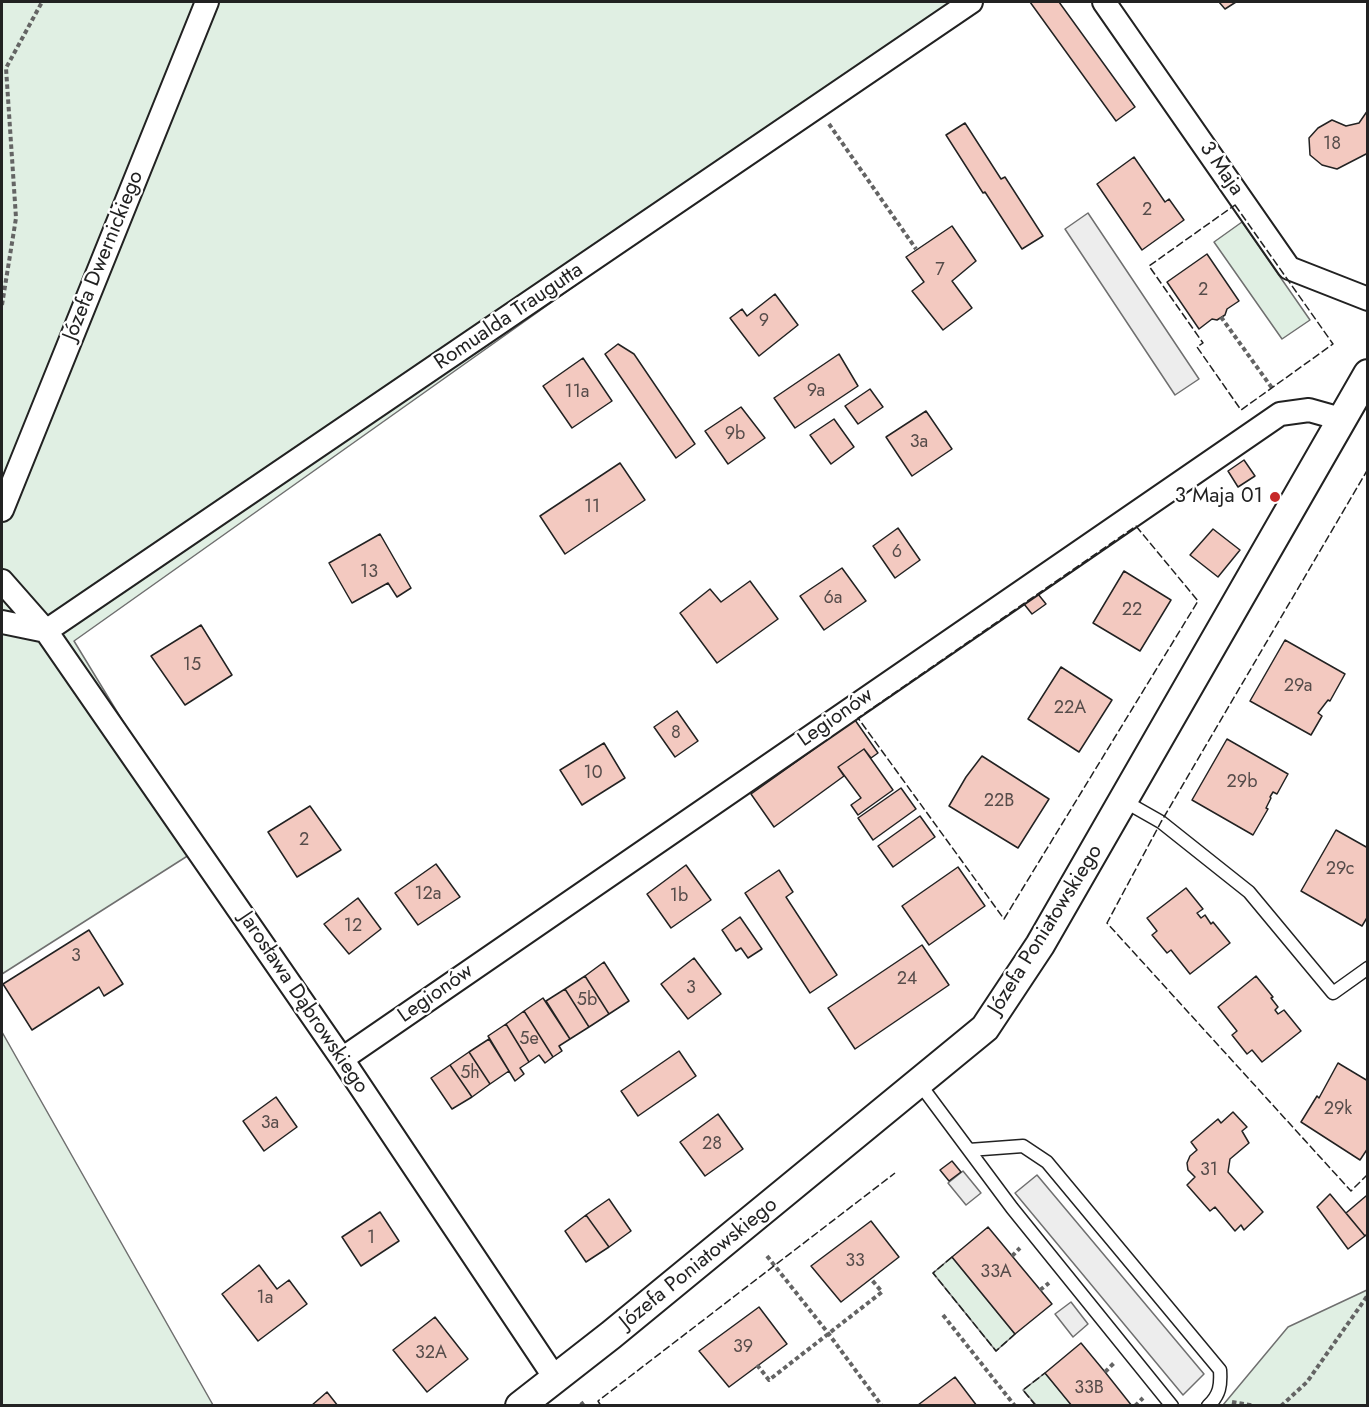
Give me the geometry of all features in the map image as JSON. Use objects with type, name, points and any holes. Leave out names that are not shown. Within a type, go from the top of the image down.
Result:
[{"type":"street","name":"Józefa Dwernickiego","points":[[2,510],[207,2]]},
{"type":"street","name":"Romualda Traugutta","points":[[46,631],[971,2]]},
{"type":"street","name":"3 Maja","points":[[1104,2],[1289,268],[1368,299]]},
{"type":"street","name":"Józefa Poniatowskiego","points":[[520,1406],[620,1328],[985,1028],[1040,945],[1368,374]]},
{"type":"street","name":"Legionów","points":[[342,1059],[1280,414],[1309,410],[1341,419]]},
{"type":"street","name":"Jarosława Dąbrowskiego","points":[[2,581],[46,631],[342,1059],[555,1378]]},
{"type":"street","points":[[2,622],[46,631]]},
{"type":"lane","points":[[1124,801],[1161,822],[1249,892],[1333,993],[1368,968]]},
{"type":"lane","points":[[919,1083],[1012,1208],[1172,1406]]},
{"type":"lane","points":[[969,1150],[1023,1146],[1047,1162],[1220,1370],[1221,1385],[1216,1399],[1208,1406]]},
{"type":"path","points":[[2,305],[16,218],[6,68],[42,2]]},
{"type":"path","points":[[816,106],[916,249]]},
{"type":"path","points":[[1221,317],[1272,388]]},
{"type":"path","points":[[767,1256],[882,1406]]},
{"type":"path","points":[[757,1365],[769,1380],[882,1292],[871,1279]]},
{"type":"path","points":[[1281,1406],[1307,1382],[1368,1295]]},
{"type":"path","points":[[943,1315],[1015,1406]]},
{"type":"path","points":[[1105,1372],[1118,1359]]},
{"type":"path","points":[[709,1406],[719,1406]]},
{"type":"green space","points":[[2,2],[975,2],[74,641],[200,848],[2,974]]},
{"type":"green space","points":[[1242,222],[1310,320],[1282,339],[1214,242]]},
{"type":"green space","points":[[2,1032],[213,1405],[2,1405]]},
{"type":"green space","points":[[952,1257],[1015,1334],[996,1351],[933,1273]]},
{"type":"green space","points":[[1367,1290],[1367,1405],[1223,1405],[1288,1327]]},
{"type":"green space","points":[[1045,1373],[1072,1405],[1036,1405],[1023,1390]]},
{"type":"shaded area","points":[[1088,213],[1199,379],[1175,395],[1065,229]]},
{"type":"shaded area","points":[[963,1171],[981,1193],[966,1205],[948,1183]]},
{"type":"shaded area","points":[[1037,1175],[1204,1374],[1183,1395],[1015,1193]]},
{"type":"shaded area","points":[[1071,1302],[1088,1324],[1073,1337],[1055,1314]]},
{"type":"building","points":[[1030,2],[1059,2],[1135,107],[1116,121]]},
{"type":"building","points":[[1219,2],[1236,2],[1225,9]]},
{"type":"building","points":[[1368,110],[1368,153],[1337,169],[1322,165],[1310,155],[1309,138],[1318,128],[1332,120],[1346,126],[1359,123]]},
{"type":"building","points":[[965,123],[1001,179],[1005,177],[1043,236],[1022,249],[946,135]]},
{"type":"building","points":[[1134,157],[1165,202],[1169,199],[1184,220],[1142,250],[1097,184]]},
{"type":"building","points":[[952,226],[976,261],[952,281],[972,308],[943,330],[912,291],[924,282],[906,257]]},
{"type":"building","points":[[1207,254],[1239,301],[1227,309],[1225,315],[1217,320],[1212,319],[1199,329],[1167,282]]},
{"type":"building","points":[[775,294],[798,325],[759,356],[730,318],[742,309],[747,316]]},
{"type":"building","points":[[618,344],[634,354],[695,444],[676,458],[605,354]]},
{"type":"building","points":[[839,354],[858,386],[795,428],[774,398]]},
{"type":"building","points":[[583,358],[612,401],[572,428],[543,386]]},
{"type":"building","points":[[870,389],[883,407],[858,424],[845,406]]},
{"type":"building","points":[[741,407],[765,438],[728,464],[705,431]]},
{"type":"building","points":[[926,411],[952,449],[912,476],[886,437]]},
{"type":"building","points":[[834,419],[854,447],[831,464],[810,435]]},
{"type":"building","points":[[1244,460],[1255,476],[1238,487],[1228,471]]},
{"type":"building","points":[[620,463],[645,500],[565,554],[540,516]]},
{"type":"building","points":[[898,528],[920,560],[895,578],[873,546]]},
{"type":"building","points":[[1213,529],[1240,550],[1218,577],[1190,555]]},
{"type":"building","points":[[380,534],[411,588],[397,597],[388,583],[352,603],[329,563]]},
{"type":"building","points":[[842,568],[866,601],[824,630],[800,596]]},
{"type":"building","points":[[1124,571],[1171,600],[1140,651],[1093,623]]},
{"type":"building","points":[[750,581],[778,619],[717,663],[680,613],[710,589],[721,602]]},
{"type":"building","points":[[1038,594],[1046,604],[1032,614],[1024,604]]},
{"type":"building","points":[[201,625],[232,675],[185,705],[151,656]]},
{"type":"building","points":[[1285,640],[1345,674],[1330,701],[1328,700],[1318,713],[1322,716],[1311,735],[1250,701]]},
{"type":"building","points":[[1061,667],[1112,700],[1079,752],[1028,719]]},
{"type":"building","points":[[677,711],[698,741],[675,757],[654,727]]},
{"type":"building","points":[[855,720],[878,753],[871,758],[864,749],[838,767],[844,776],[774,827],[751,794]]},
{"type":"building","points":[[1227,739],[1288,774],[1277,794],[1273,792],[1270,797],[1266,808],[1268,809],[1253,835],[1192,800]]},
{"type":"building","points":[[604,743],[625,778],[582,805],[560,770]]},
{"type":"building","points":[[864,749],[893,790],[858,815],[851,805],[861,798],[838,767]]},
{"type":"building","points":[[982,756],[1049,799],[1018,848],[949,806]]},
{"type":"building","points":[[901,788],[916,809],[873,840],[858,818]]},
{"type":"building","points":[[310,806],[341,850],[297,877],[268,832]]},
{"type":"building","points":[[920,816],[935,837],[893,867],[878,846]]},
{"type":"building","points":[[1336,830],[1368,848],[1368,916],[1362,926],[1301,891]]},
{"type":"building","points":[[436,864],[460,897],[418,925],[395,893]]},
{"type":"building","points":[[686,865],[711,900],[671,928],[647,894]]},
{"type":"building","points":[[958,867],[985,906],[929,945],[902,906]]},
{"type":"building","points":[[779,870],[793,892],[786,897],[837,975],[810,993],[745,893]]},
{"type":"building","points":[[1186,888],[1203,909],[1197,913],[1201,918],[1205,915],[1230,943],[1190,974],[1171,950],[1167,953],[1152,935],[1157,931],[1147,918]]},
{"type":"building","points":[[358,898],[381,929],[349,954],[324,924]]},
{"type":"building","points":[[740,917],[762,949],[748,958],[741,948],[736,951],[722,930]]},
{"type":"building","points":[[89,930],[123,984],[104,996],[99,987],[32,1030],[3,984]]},
{"type":"building","points":[[922,945],[949,985],[855,1049],[828,1008]]},
{"type":"building","points":[[694,958],[721,994],[688,1019],[661,984]]},
{"type":"building","points":[[604,962],[629,1001],[609,1014],[585,976]]},
{"type":"building","points":[[585,976],[609,1014],[589,1027],[565,989]]},
{"type":"building","points":[[1256,976],[1273,997],[1271,998],[1278,1007],[1275,1010],[1278,1014],[1284,1010],[1301,1031],[1262,1062],[1252,1050],[1247,1054],[1232,1035],[1237,1031],[1218,1007]]},
{"type":"building","points":[[565,989],[589,1027],[570,1039],[546,1001]]},
{"type":"building","points":[[543,998],[570,1039],[559,1046],[562,1051],[553,1057],[524,1011]]},
{"type":"building","points":[[524,1011],[553,1057],[545,1063],[539,1055],[529,1062],[506,1024]]},
{"type":"building","points":[[506,1024],[529,1062],[520,1068],[524,1074],[515,1081],[488,1036]]},
{"type":"building","points":[[489,1039],[509,1071],[490,1084],[469,1052]]},
{"type":"building","points":[[679,1051],[696,1076],[638,1116],[621,1091]]},
{"type":"building","points":[[469,1052],[490,1084],[472,1097],[450,1065]]},
{"type":"building","points":[[1338,1063],[1368,1081],[1368,1148],[1360,1160],[1301,1122],[1317,1096],[1319,1098]]},
{"type":"building","points":[[450,1065],[472,1097],[452,1109],[431,1078]]},
{"type":"building","points":[[276,1097],[297,1127],[264,1151],[243,1121]]},
{"type":"building","points":[[1233,1112],[1247,1127],[1242,1131],[1249,1143],[1230,1159],[1228,1172],[1263,1212],[1244,1230],[1241,1225],[1235,1231],[1215,1207],[1210,1211],[1187,1185],[1195,1177],[1188,1170],[1187,1163],[1190,1156],[1197,1150],[1191,1142],[1218,1119],[1221,1123]]},
{"type":"building","points":[[718,1114],[743,1149],[705,1176],[680,1142]]},
{"type":"building","points":[[952,1161],[961,1172],[949,1181],[940,1170]]},
{"type":"building","points":[[1330,1194],[1365,1236],[1348,1249],[1317,1207]]},
{"type":"building","points":[[1366,1196],[1368,1198],[1368,1233],[1365,1236],[1346,1213]]},
{"type":"building","points":[[609,1199],[631,1231],[609,1247],[586,1215]]},
{"type":"building","points":[[380,1212],[399,1241],[361,1266],[342,1237]]},
{"type":"building","points":[[586,1215],[609,1247],[586,1262],[565,1231]]},
{"type":"building","points":[[871,1221],[899,1257],[841,1302],[811,1266]]},
{"type":"building","points":[[988,1227],[1052,1304],[1015,1334],[952,1257]]},
{"type":"building","points":[[259,1265],[277,1289],[289,1280],[307,1304],[258,1341],[222,1294]]},
{"type":"building","points":[[759,1307],[787,1344],[729,1387],[699,1351]]},
{"type":"building","points":[[435,1317],[468,1359],[427,1392],[393,1350]]},
{"type":"building","points":[[1081,1343],[1132,1406],[1072,1406],[1045,1373]]},
{"type":"building","points":[[955,1377],[977,1406],[918,1405]]},
{"type":"building","points":[[327,1392],[338,1406],[311,1406]]},
{"type":"fence","points":[[1235,205],[1333,344],[1241,410],[1197,347],[1203,343],[1149,266],[1235,205]]},
{"type":"fence","points":[[1368,469],[1161,822],[1107,923],[1351,1191],[1368,1174]]},
{"type":"fence","points":[[1136,526],[1198,601],[1004,919],[858,718],[1136,526]]},
{"type":"fence","points":[[601,1406],[598,1401],[895,1173]]},
{"type":"fence","points":[[952,1257],[933,1273],[996,1351],[1015,1334]]},
{"type":"fence","points":[[1036,1406],[1023,1390],[1045,1373]]},
{"type":"place","name":"3 Maja 01","points":[[1275,497]]}]
